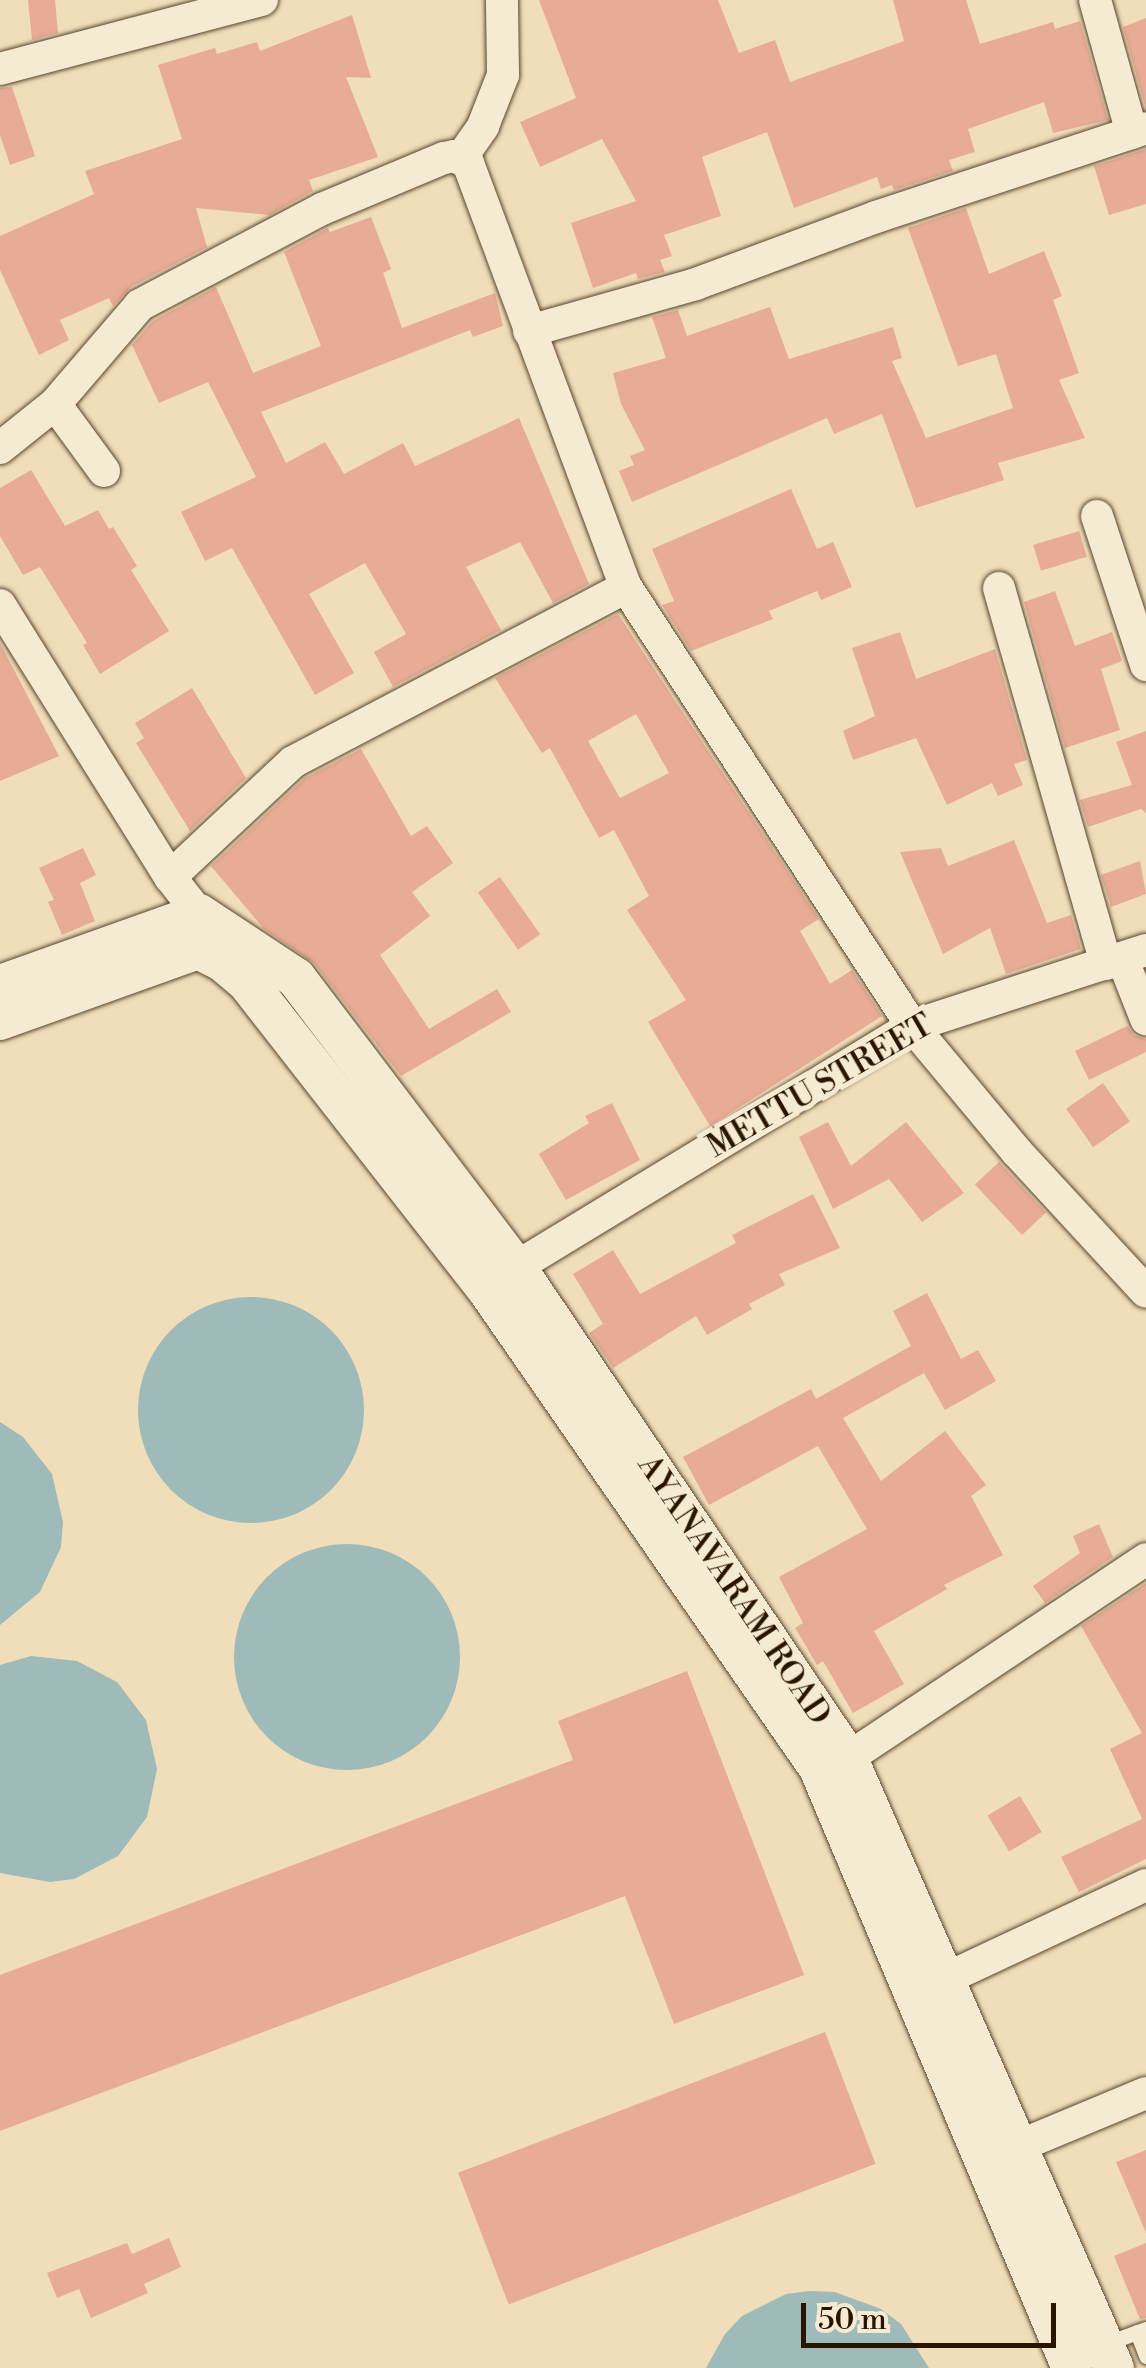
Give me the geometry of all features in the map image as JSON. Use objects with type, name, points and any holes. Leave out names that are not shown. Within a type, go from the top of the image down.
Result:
[{"type":"street","points":[[0,69],[157,13],[262,0]]},
{"type":"street","points":[[461,158],[483,126],[503,76],[502,0]]},
{"type":"street","points":[[529,331],[696,284],[876,217],[1139,130],[1095,0]]},
{"type":"street","points":[[0,448],[54,404],[140,305],[322,209],[444,158],[461,158],[468,163],[626,586],[912,1026],[1017,1152],[1146,1292]]},
{"type":"street","points":[[54,404],[104,471]]},
{"type":"street","points":[[1097,516],[1146,665]]},
{"type":"street","points":[[170,877],[293,762],[626,586]]},
{"type":"street","points":[[998,588],[1146,1018]]},
{"type":"street","points":[[0,605],[170,877],[198,931]]},
{"type":"street","points":[[0,985],[198,931]]},
{"type":"street","points":[[0,1020],[198,931]]},
{"type":"street","name":"AYANAVARAM ROAD","points":[[198,931],[296,978],[835,1766],[943,1980],[1020,2146],[1125,2343]]},
{"type":"street","name":"METTU STREET","points":[[500,1276],[912,1026],[1125,957]]},
{"type":"street","points":[[835,1766],[1146,1559]]},
{"type":"street","name":"AYANAVARAM ROAD","points":[[835,1766],[1072,2368]]},
{"type":"street","points":[[943,1980],[1146,1885]]},
{"type":"street","points":[[1020,2146],[1146,2093]]},
{"type":"lane","points":[[1125,2343],[1146,2356]]},
{"type":"water","points":[[251,1297],[294,1306],[331,1330],[355,1367],[364,1410],[355,1453],[331,1490],[294,1514],[251,1523],[208,1514],[171,1490],[147,1453],[138,1410],[147,1367],[171,1330],[208,1306]]},
{"type":"water","points":[[0,1422],[23,1437],[52,1474],[63,1522],[61,1547],[40,1592],[0,1625]]},
{"type":"water","points":[[347,1544],[390,1553],[427,1577],[451,1614],[460,1657],[451,1700],[427,1737],[390,1761],[347,1770],[304,1761],[267,1737],[243,1700],[234,1657],[243,1614],[267,1577],[304,1553]]},
{"type":"water","points":[[31,1656],[77,1661],[117,1682],[146,1720],[157,1769],[147,1817],[118,1856],[74,1879],[50,1882],[0,1873],[0,1665]]},
{"type":"water","points":[[835,2292],[881,2309],[901,2324],[929,2368],[706,2368],[725,2334],[742,2316],[786,2294]]},
{"type":"building","points":[[28,0],[55,0],[58,33],[32,40]]},
{"type":"building","points":[[539,0],[718,0],[739,53],[775,40],[790,82],[904,41],[893,0],[966,0],[980,44],[1053,22],[1055,29],[1080,21],[1108,120],[1053,133],[1044,102],[968,129],[975,152],[949,160],[953,171],[894,190],[892,185],[881,189],[877,177],[794,208],[767,132],[702,157],[721,216],[664,235],[672,256],[660,260],[665,272],[638,279],[636,273],[593,288],[571,223],[636,201],[602,139],[540,167],[520,122],[576,98]]},
{"type":"building","points":[[352,15],[371,78],[346,77],[378,157],[309,180],[313,191],[269,215],[196,208],[207,247],[131,287],[113,306],[109,298],[60,320],[69,340],[39,355],[0,270],[0,236],[94,194],[85,171],[182,139],[158,65],[215,48],[217,54],[257,42],[260,51]]},
{"type":"building","points":[[1146,18],[1146,109],[1123,27]]},
{"type":"building","points":[[12,87],[35,156],[10,165],[0,135],[0,88]]},
{"type":"building","points":[[1146,149],[1146,204],[1109,215],[1094,166]]},
{"type":"building","points":[[966,208],[989,274],[1044,251],[1062,296],[1053,300],[1079,373],[1059,380],[1085,438],[998,463],[1004,480],[916,508],[882,414],[834,434],[827,418],[632,502],[619,471],[634,465],[630,456],[645,450],[621,404],[613,373],[666,358],[652,317],[678,310],[687,336],[770,307],[789,359],[893,327],[902,358],[892,361],[926,438],[1013,408],[996,354],[958,366],[908,228]]},
{"type":"building","points":[[371,217],[391,269],[383,273],[402,328],[495,293],[503,326],[473,337],[470,330],[261,412],[286,463],[325,442],[344,474],[403,443],[415,466],[519,418],[589,584],[553,603],[520,542],[466,567],[501,630],[393,687],[374,652],[406,634],[365,563],[309,594],[354,673],[315,695],[232,548],[205,561],[181,512],[256,477],[208,382],[159,403],[132,345],[153,321],[216,287],[253,373],[321,346],[284,252],[328,228],[330,232]]},
{"type":"building","points":[[31,470],[65,526],[98,510],[109,529],[113,527],[137,566],[131,570],[169,631],[100,674],[83,645],[87,643],[40,567],[23,575],[0,536],[0,488]]},
{"type":"building","points":[[791,489],[817,549],[833,542],[852,587],[821,600],[817,591],[769,611],[773,619],[691,651],[662,605],[674,601],[652,549]]},
{"type":"building","points":[[1079,531],[1087,557],[1041,571],[1033,545]]},
{"type":"building","points":[[1055,591],[1075,646],[1112,632],[1122,661],[1101,669],[1120,730],[1065,748],[1024,602]]},
{"type":"building","points":[[618,614],[819,919],[800,931],[830,984],[852,970],[882,1016],[710,1126],[648,1022],[686,1000],[627,910],[649,896],[614,830],[599,838],[550,748],[542,753],[495,678]],"holes":[[[636,714],[669,773],[620,798],[588,741]]]},
{"type":"building","points":[[900,632],[916,679],[995,649],[1027,760],[1014,764],[1023,785],[998,796],[992,783],[947,805],[916,738],[853,760],[843,731],[875,716],[852,648]]},
{"type":"building","points":[[0,643],[59,756],[0,781]]},
{"type":"building","points":[[192,688],[246,778],[190,831],[136,743],[144,738],[135,723]]},
{"type":"building","points":[[1146,731],[1146,813],[1141,809],[1088,827],[1080,800],[1132,785],[1116,742]]},
{"type":"building","points":[[361,749],[411,836],[427,826],[453,863],[412,892],[430,916],[380,955],[429,1029],[497,989],[511,1012],[401,1076],[314,963],[264,929],[211,866],[305,778]]},
{"type":"building","points":[[1014,840],[1047,923],[1071,915],[1081,949],[1006,974],[990,928],[943,954],[900,852],[941,848],[948,866]]},
{"type":"building","points":[[83,848],[96,875],[80,883],[95,921],[62,935],[48,902],[54,900],[39,868]]},
{"type":"building","points":[[1140,861],[1146,894],[1111,907],[1101,875]]},
{"type":"building","points":[[500,877],[540,934],[518,950],[478,892]]},
{"type":"building","points":[[1127,1026],[1134,1035],[1146,1039],[1146,1052],[1089,1080],[1075,1051]]},
{"type":"building","points":[[1103,1083],[1130,1122],[1093,1147],[1066,1109]]},
{"type":"building","points":[[612,1103],[640,1160],[566,1200],[539,1154],[589,1123],[585,1116]]},
{"type":"building","points":[[828,1122],[851,1166],[906,1122],[964,1193],[922,1222],[889,1179],[833,1209],[799,1137]]},
{"type":"building","points":[[999,1162],[1046,1212],[1022,1235],[975,1185]]},
{"type":"building","points":[[813,1194],[840,1248],[779,1274],[785,1285],[749,1304],[752,1309],[707,1335],[696,1316],[613,1368],[589,1333],[603,1324],[573,1274],[613,1250],[640,1294],[736,1243],[732,1235]]},
{"type":"building","points":[[927,1293],[961,1359],[978,1350],[996,1381],[945,1410],[924,1373],[843,1418],[881,1481],[945,1431],[986,1485],[971,1496],[1003,1555],[944,1585],[947,1589],[874,1631],[904,1684],[853,1713],[823,1661],[817,1665],[795,1628],[803,1623],[779,1577],[867,1529],[818,1446],[709,1505],[683,1457],[811,1389],[816,1399],[911,1346],[893,1311]]},
{"type":"building","points":[[1099,1524],[1113,1557],[1045,1603],[1033,1586],[1080,1553],[1073,1536]]},
{"type":"building","points":[[1146,1583],[1146,1859],[1079,1892],[1061,1857],[1142,1819],[1110,1749],[1142,1733],[1081,1626]]},
{"type":"building","points":[[687,1671],[804,1975],[674,2024],[625,1896],[0,2131],[0,1975],[573,1760],[558,1721]]},
{"type":"building","points":[[1020,1796],[1042,1832],[1009,1852],[987,1816]]},
{"type":"building","points":[[825,2032],[876,2164],[509,2304],[458,2173]]},
{"type":"building","points":[[1146,2150],[1146,2233],[1116,2162]]},
{"type":"building","points":[[169,2238],[181,2267],[144,2284],[148,2293],[91,2318],[79,2289],[57,2298],[47,2273],[127,2243],[132,2254]]},
{"type":"building","points":[[1146,2243],[1146,2318],[1140,2319],[1114,2256]]}]
